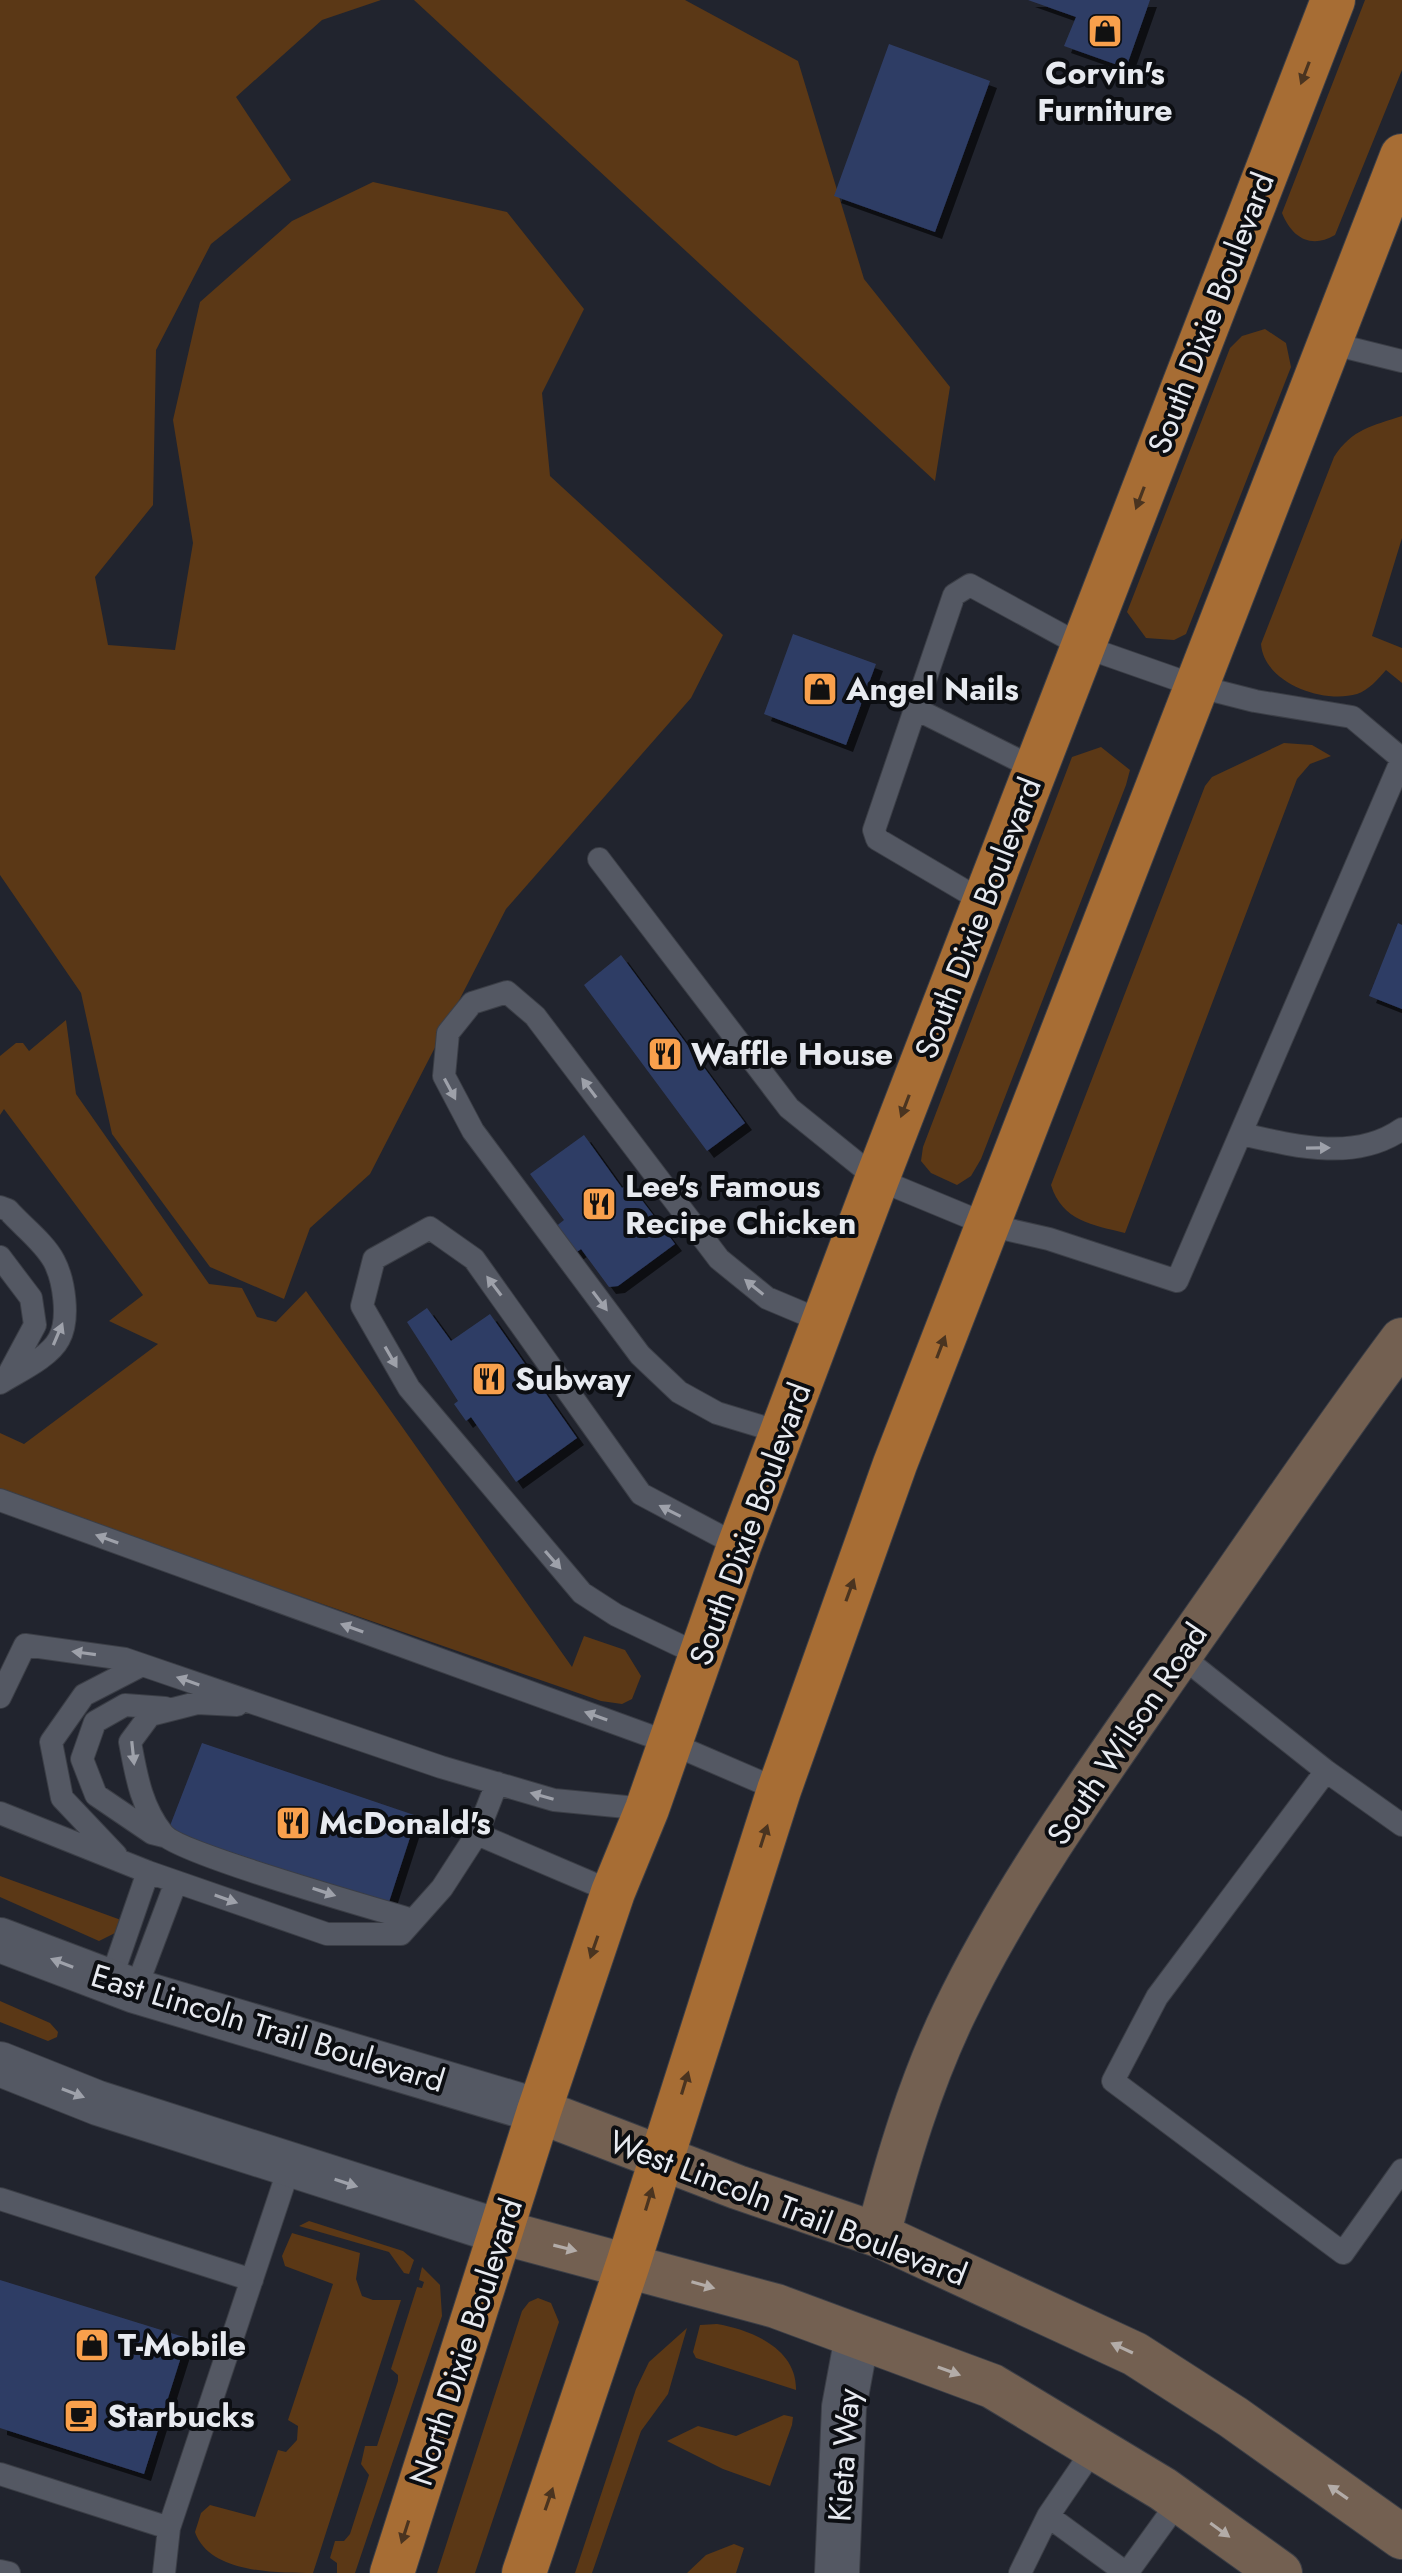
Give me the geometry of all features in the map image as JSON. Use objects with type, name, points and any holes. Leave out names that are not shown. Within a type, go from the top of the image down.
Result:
[{"type":"highway","name":"South Dixie Boulevard","points":[[539,2111],[613,1892],[647,1809],[739,1546],[877,1179],[1333,0]]},
{"type":"highway","points":[[524,2573],[628,2264],[779,1790],[895,1464],[1402,156]]},
{"type":"highway","name":"North Dixie Boulevard","points":[[392,2573],[539,2111]]},
{"type":"main road","name":"South Wilson Road","points":[[878,2235],[899,2154],[954,2014],[1007,1914],[1122,1734],[1402,1340]]},
{"type":"main road","name":"West Lincoln Trail Boulevard","points":[[539,2111],[878,2235],[1135,2354],[1233,2417],[1402,2537]]},
{"type":"main road","points":[[501,2232],[776,2306],[992,2386],[1179,2501],[1260,2567]]},
{"type":"street","name":"East Lincoln Trail Boulevard","points":[[0,1940],[122,1986],[539,2111]]},
{"type":"street","points":[[0,2064],[98,2103],[501,2232]]},
{"type":"street","name":"Kieta Way","points":[[837,2573],[844,2407],[857,2337]]},
{"type":"lane","points":[[1329,343],[1402,361]]},
{"type":"lane","points":[[599,859],[789,1108],[877,1179],[988,1225],[1049,1239],[1177,1281],[1402,759],[1352,717],[1255,701],[1196,686],[1082,646],[970,585],[954,595],[874,830],[877,839],[984,902]]},
{"type":"lane","points":[[916,709],[1036,769]]},
{"type":"lane","points":[[783,1433],[717,1413],[679,1392],[650,1364],[473,1131],[444,1076],[448,1033],[472,1003],[507,992],[535,1016],[719,1259],[767,1298],[824,1322]]},
{"type":"lane","points":[[1242,1134],[1311,1150],[1382,1143],[1402,1129]]},
{"type":"lane","points":[[0,1207],[8,1210],[54,1260],[64,1315],[59,1339],[48,1351],[3,1381]]},
{"type":"lane","points":[[702,1656],[616,1615],[582,1593],[506,1506],[409,1388],[362,1306],[374,1259],[430,1228],[474,1259],[641,1494],[739,1546]]},
{"type":"lane","points":[[0,1257],[31,1298],[35,1325],[3,1381]]},
{"type":"lane","points":[[0,1500],[670,1743],[779,1790]]},
{"type":"lane","points":[[0,1697],[25,1645],[142,1665],[554,1800],[647,1809]]},
{"type":"lane","points":[[1180,1655],[1326,1771],[1402,1825]]},
{"type":"lane","points":[[126,1864],[62,1798],[51,1742],[84,1695],[142,1665]]},
{"type":"lane","points":[[164,1836],[139,1791],[130,1742],[150,1715],[197,1703],[266,1707]]},
{"type":"lane","points":[[174,1708],[125,1705],[95,1722],[82,1759],[96,1795],[152,1833],[216,1858],[413,1920]]},
{"type":"lane","points":[[1326,1771],[1157,1997],[1113,2081],[1343,2253],[1402,2170]]},
{"type":"lane","points":[[0,1813],[126,1864],[327,1934],[401,1934],[442,1888],[477,1834],[497,1783]]},
{"type":"lane","points":[[477,1834],[613,1892]]},
{"type":"lane","points":[[122,1986],[148,1872]]},
{"type":"lane","points":[[122,1986],[176,1882]]},
{"type":"lane","points":[[164,2573],[169,2528],[290,2165]]},
{"type":"lane","points":[[0,2199],[252,2280]]},
{"type":"lane","points":[[1020,2573],[1048,2516],[1095,2447]]},
{"type":"lane","points":[[0,2474],[169,2528]]},
{"type":"lane","points":[[1048,2516],[1126,2573],[1179,2501]]},
{"type":"lane","points":[[0,2571],[9,2573]]},
{"type":"shaded area","points":[[0,0],[381,0],[322,20],[236,97],[291,180],[211,244],[156,350],[153,505],[95,577],[108,645],[175,650],[193,543],[173,420],[200,302],[292,221],[373,182],[507,212],[584,309],[542,393],[550,476],[723,635],[691,698],[506,909],[370,1174],[310,1228],[284,1299],[210,1267],[112,1134],[81,993],[0,875]]},
{"type":"shaded area","points":[[414,0],[685,0],[798,61],[864,279],[950,387],[935,481]]},
{"type":"shaded area","points":[[1365,0],[1402,0],[1402,70],[1335,235],[1310,241],[1291,229],[1282,213]]},
{"type":"shaded area","points":[[1265,329],[1286,343],[1291,367],[1186,634],[1174,640],[1146,638],[1127,612],[1230,348],[1242,336]]},
{"type":"shaded area","points":[[1402,416],[1402,538],[1372,636],[1402,648],[1402,683],[1386,670],[1357,694],[1328,696],[1312,693],[1284,680],[1272,670],[1261,644],[1334,457],[1356,434]]},
{"type":"shaded area","points":[[1284,743],[1312,745],[1331,756],[1310,764],[1297,779],[1125,1233],[1080,1220],[1063,1207],[1051,1185],[1205,786],[1212,777]]},
{"type":"shaded area","points":[[1101,747],[1130,770],[1126,785],[981,1159],[971,1176],[957,1185],[931,1173],[921,1161],[923,1147],[1072,757]]},
{"type":"shaded area","points":[[66,1020],[76,1094],[209,1284],[242,1288],[257,1317],[276,1322],[306,1291],[572,1667],[584,1636],[625,1650],[641,1676],[632,1699],[622,1704],[601,1701],[0,1492],[0,1433],[24,1444],[158,1344],[109,1321],[143,1295],[4,1109],[0,1115],[0,1056],[16,1043],[23,1043],[29,1051]]},
{"type":"shaded area","points":[[0,1876],[121,1920],[117,1932],[99,1941],[0,1897]]},
{"type":"shaded area","points":[[0,2001],[50,2023],[58,2032],[57,2037],[48,2041],[0,2022]]},
{"type":"shaded area","points":[[309,2221],[403,2251],[414,2260],[409,2274],[404,2273],[389,2252],[299,2226]]},
{"type":"shaded area","points":[[292,2233],[360,2253],[356,2279],[362,2296],[373,2300],[401,2300],[313,2573],[263,2571],[228,2563],[203,2546],[195,2532],[201,2513],[210,2505],[255,2517],[278,2450],[286,2452],[297,2440],[298,2426],[288,2420],[333,2284],[285,2266],[282,2256]]},
{"type":"shaded area","points":[[422,2267],[440,2285],[442,2316],[355,2573],[337,2573],[337,2563],[330,2558],[335,2541],[344,2541],[350,2534],[369,2475],[361,2464],[365,2446],[377,2446],[398,2381],[398,2375],[391,2369],[417,2287],[422,2288],[424,2282],[419,2280]]},
{"type":"shaded area","points":[[538,2298],[551,2303],[559,2322],[475,2573],[437,2573],[522,2311],[529,2302]]},
{"type":"shaded area","points":[[717,2324],[757,2336],[780,2352],[789,2363],[796,2390],[696,2358],[693,2352],[700,2325]]},
{"type":"shaded area","points":[[687,2328],[668,2394],[641,2431],[592,2573],[575,2573],[636,2389],[649,2362]]},
{"type":"shaded area","points":[[784,2415],[793,2417],[792,2425],[770,2486],[723,2469],[667,2441],[698,2426],[736,2436]]},
{"type":"shaded area","points":[[734,2544],[744,2548],[736,2573],[687,2573],[706,2555]]},
{"type":"building","name":"Corvin's Furniture","points":[[1028,0],[1150,0],[1126,68],[1064,46],[1076,17]]},
{"type":"building","points":[[889,44],[990,81],[935,232],[834,196]]},
{"type":"building","name":"Angel Nails","points":[[793,634],[876,664],[846,745],[764,714]]},
{"type":"building","points":[[1398,923],[1402,925],[1402,1009],[1369,996]]},
{"type":"building","name":"Waffle House","points":[[621,955],[745,1123],[707,1151],[584,985]]},
{"type":"building","name":"Lee's Famous Recipe Chicken","points":[[584,1135],[622,1188],[629,1183],[675,1244],[618,1286],[609,1287],[581,1249],[573,1255],[554,1228],[564,1220],[530,1174]]},
{"type":"building","name":"Subway","points":[[427,1308],[451,1341],[490,1314],[577,1438],[516,1482],[471,1417],[466,1421],[454,1404],[458,1401],[407,1322]]},
{"type":"building","name":"McDonald's","points":[[202,1743],[417,1816],[388,1905],[168,1831]]},
{"type":"building","points":[[0,2280],[187,2338],[144,2474],[0,2428]]},
{"type":"place","name":"Corvin's Furniture","points":[[1105,31]]},
{"type":"place","name":"Angel Nails","points":[[820,689]]},
{"type":"place","name":"Waffle House","points":[[665,1054]]},
{"type":"place","name":"Lee's Famous Recipe Chicken","points":[[599,1204]]},
{"type":"place","name":"Subway","points":[[489,1379]]},
{"type":"place","name":"McDonald's","points":[[293,1823]]},
{"type":"place","name":"T-Mobile","points":[[92,2345]]},
{"type":"place","name":"Starbucks","points":[[81,2416]]}]
